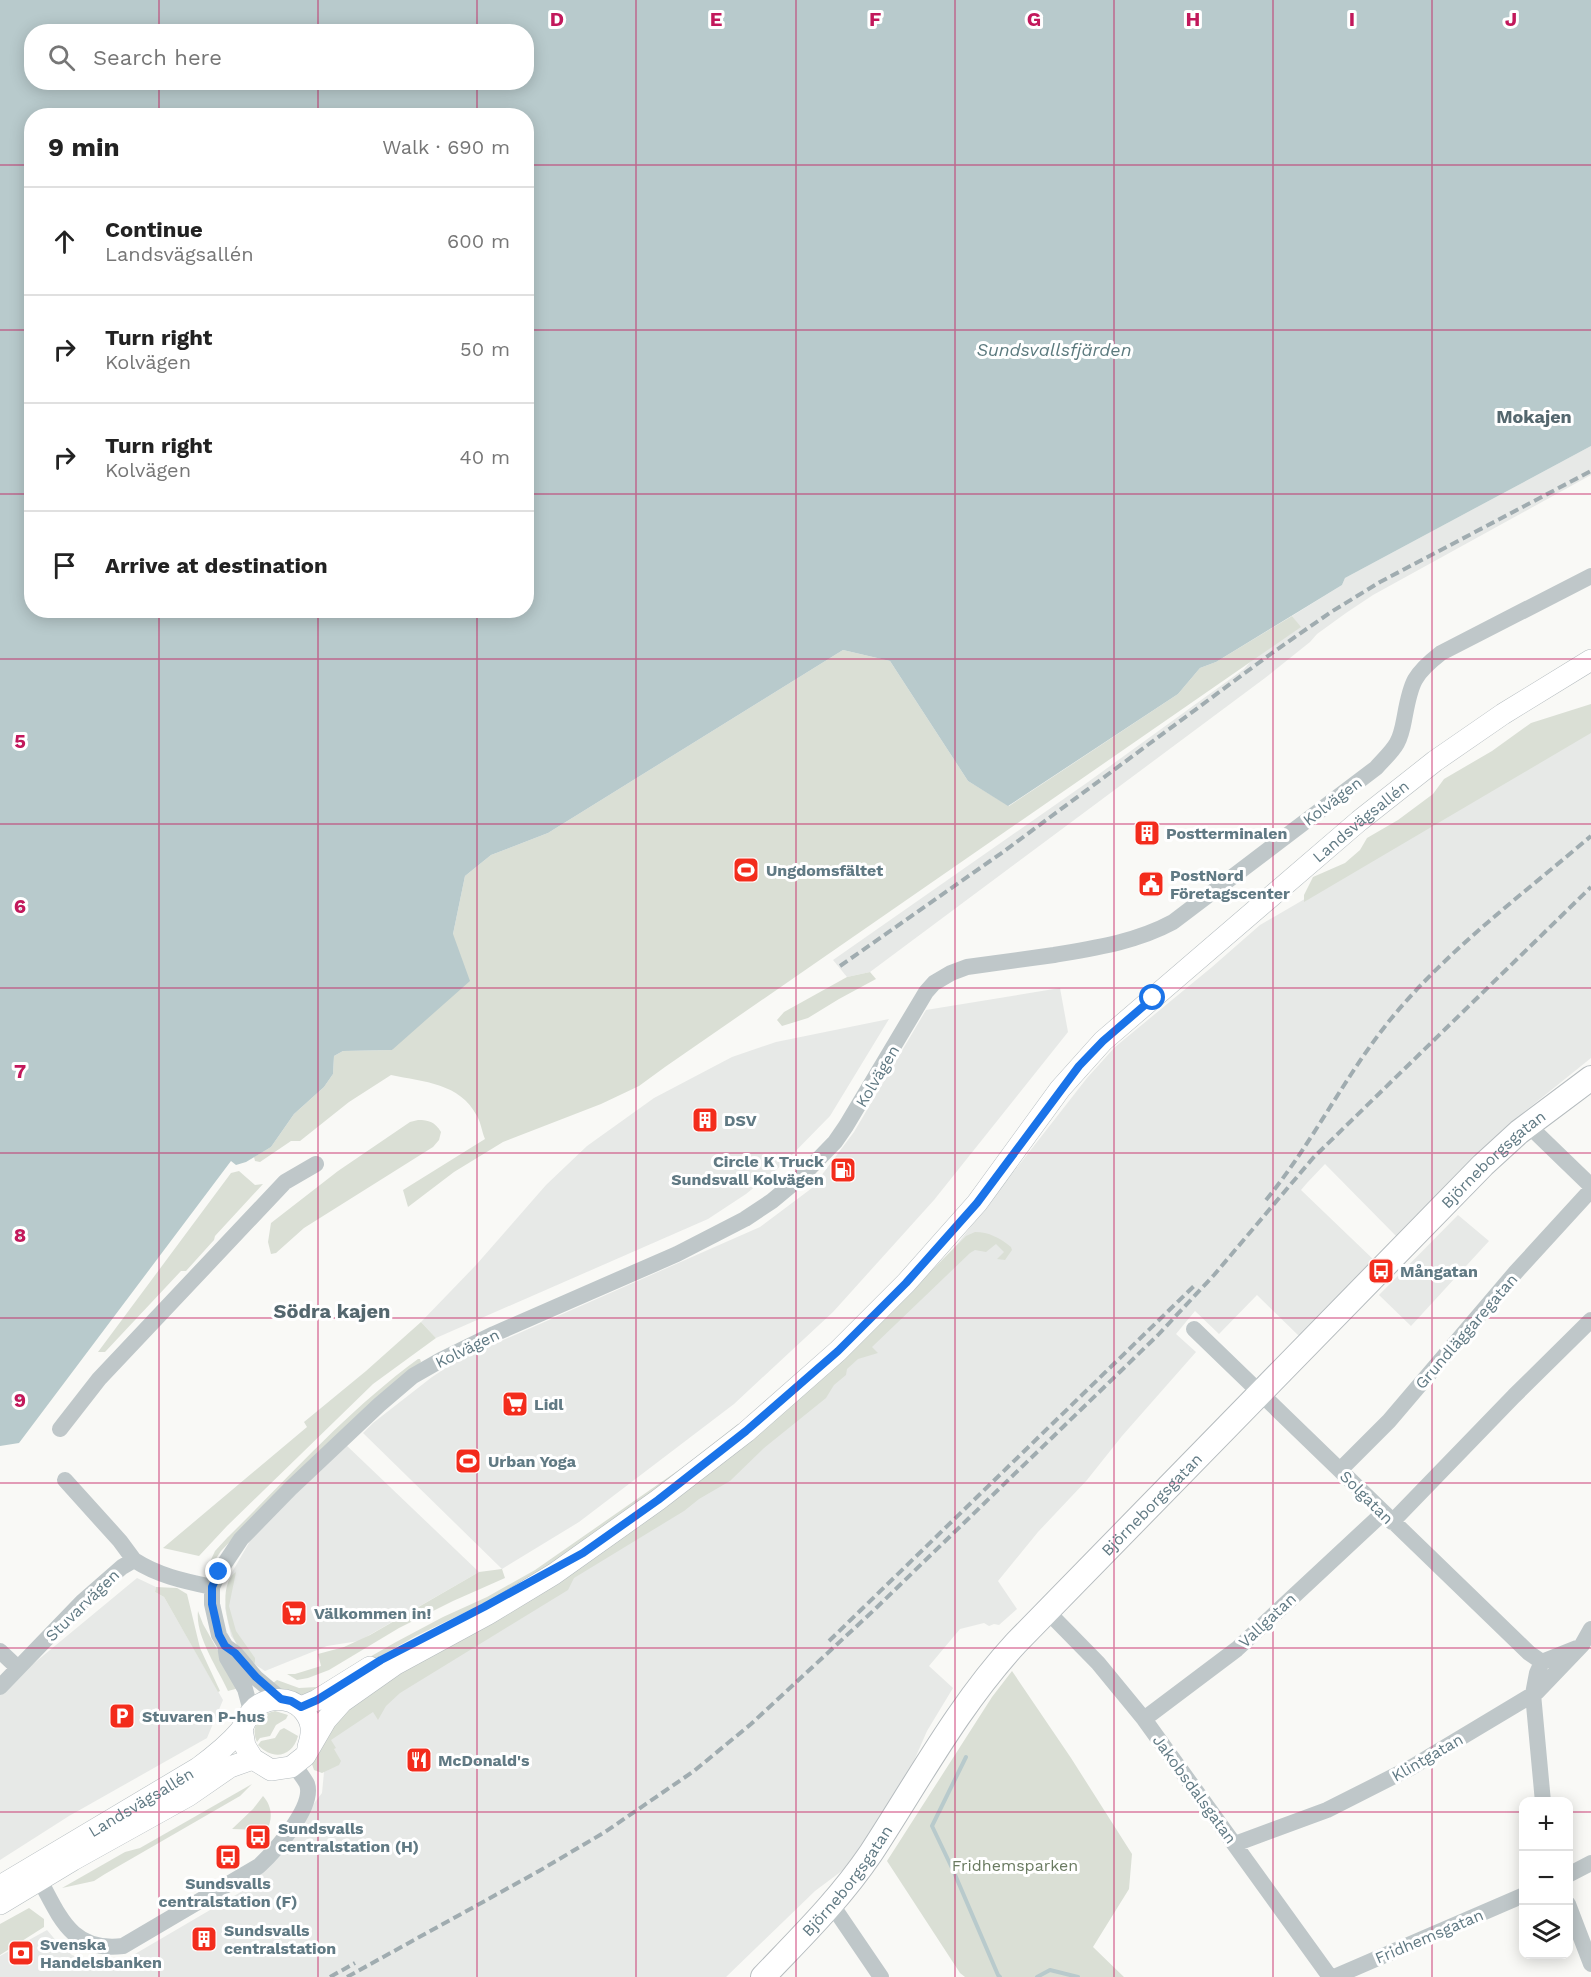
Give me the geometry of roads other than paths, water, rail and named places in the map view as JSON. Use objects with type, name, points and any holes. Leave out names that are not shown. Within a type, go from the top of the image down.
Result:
[{"type":"highway","name":"Björneborgsgatan","points":[[763,1977],[832,1905],[870,1853],[959,1714],[996,1665],[1469,1179],[1528,1125],[1591,1077]]},
{"type":"main road","name":"Landsvägsallén","points":[[299,1760],[326,1720],[342,1702],[361,1688],[396,1664],[554,1574],[658,1500],[737,1438],[838,1351],[906,1283],[977,1203],[1060,1089],[1103,1041],[1359,821],[1435,761],[1503,714],[1591,660]]},
{"type":"main road","name":"Landsvägsallén","points":[[301,1707],[317,1700],[381,1660],[583,1553]]},
{"type":"main road","name":"Landsvägsallén","points":[[0,1904],[36,1874],[198,1768],[220,1751],[257,1706],[269,1700],[281,1699]]},
{"type":"main road","points":[[246,1720],[245,1746],[253,1759],[271,1770],[299,1760],[313,1732],[310,1719],[301,1707],[291,1701],[281,1699]]},
{"type":"main road","name":"Landsvägsallén","points":[[0,1886],[36,1874],[188,1796],[230,1767],[253,1759]]},
{"type":"street","name":"Kolvägen","points":[[212,1587],[229,1555],[241,1539],[379,1405],[413,1376],[494,1334],[718,1234],[754,1213],[794,1183],[846,1126],[918,1005],[934,983],[951,973],[967,968],[1096,948],[1134,939],[1155,932],[1173,922],[1376,768],[1397,743],[1409,691],[1416,676],[1426,665],[1441,653],[1591,576]]},
{"type":"street","points":[[1528,1125],[1591,1188]]},
{"type":"street","points":[[60,1429],[99,1379],[285,1182],[316,1164]]},
{"type":"street","name":"Grundläggaregatan","points":[[1340,1470],[1389,1421],[1591,1188]]},
{"type":"street","name":"Vallgatan","points":[[1144,1719],[1237,1648],[1387,1517],[1507,1404],[1591,1320]]},
{"type":"street","name":"Solgatan","points":[[1194,1329],[1529,1653],[1542,1662]]},
{"type":"street","points":[[66,1480],[134,1560]]},
{"type":"street","name":"Stuvarvägen","points":[[0,1687],[107,1579],[134,1560],[154,1572],[177,1580],[212,1587]]},
{"type":"street","points":[[212,1587],[212,1604],[216,1623],[227,1658],[245,1689],[246,1720]]},
{"type":"street","name":"Jakobsdalsgatan","points":[[1047,1611],[1098,1663],[1144,1719],[1332,1977]]},
{"type":"street","name":"Klintgatan","points":[[1235,1844],[1327,1809],[1412,1767],[1537,1692],[1587,1646],[1591,1629]]},
{"type":"street","points":[[225,1646],[281,1699]]},
{"type":"street","points":[[1543,1797],[1533,1694],[1537,1673],[1542,1662],[1587,1646]]},
{"type":"street","points":[[0,1651],[18,1668]]},
{"type":"street","points":[[36,1874],[60,1918],[76,1935],[87,1944],[110,1948],[123,1946],[259,1866],[279,1845],[306,1803],[307,1784],[299,1760]]},
{"type":"street","points":[[1573,1873],[1591,1863]]},
{"type":"street","name":"Fridhemsgatan","points":[[1332,1977],[1519,1896]]},
{"type":"street","points":[[832,1905],[881,1977]]},
{"type":"street","points":[[1569,1905],[1591,1964]]},
{"type":"water","name":"Sundsvallsfjärden","points":[[0,0],[1591,0],[1591,446],[1345,578],[1342,585],[1216,662],[1200,668],[1178,694],[1008,806],[968,781],[890,661],[843,650],[548,833],[491,855],[465,876],[453,934],[470,981],[392,1050],[343,1051],[334,1056],[333,1074],[324,1087],[294,1114],[271,1147],[246,1162],[236,1165],[231,1161],[19,1443],[0,1446]]},
{"type":"waterway","points":[[966,1757],[932,1826],[1000,1977]]},
{"type":"waterway","points":[[1037,1977],[1050,1970],[1078,1977]]},
{"type":"railway","points":[[840,966],[1003,852],[1331,612],[1380,582],[1591,471]]},
{"type":"railway","points":[[1266,1200],[1283,1179],[1373,1042],[1412,994],[1486,924],[1591,836]]},
{"type":"railway","points":[[347,1977],[605,1832],[694,1771],[751,1724],[873,1611],[1158,1335],[1214,1275],[1313,1158],[1591,887]]},
{"type":"railway","points":[[829,1641],[1195,1285]]},
{"type":"railway","points":[[330,1977],[355,1963]]},
{"type":"place","name":"Postterminalen","points":[[1147,833]]},
{"type":"place","name":"Ungdomsfältet","points":[[746,870]]},
{"type":"place","name":"PostNord Företagscenter","points":[[1151,884]]},
{"type":"place","name":"DSV","points":[[705,1120]]},
{"type":"place","name":"Circle K Truck Sundsvall Kolvägen","points":[[843,1170]]},
{"type":"place","name":"Mångatan","points":[[1381,1271]]},
{"type":"place","name":"Lidl","points":[[515,1404]]},
{"type":"place","name":"Urban Yoga","points":[[468,1461]]},
{"type":"place","name":"Välkommen in!","points":[[294,1613]]},
{"type":"place","name":"Stuvaren P-hus","points":[[122,1716]]},
{"type":"place","name":"McDonald's","points":[[419,1760]]},
{"type":"place","name":"Sundsvalls centralstation (H)","points":[[258,1837]]},
{"type":"place","name":"Sundsvalls centralstation (F)","points":[[228,1857]]},
{"type":"place","name":"Sundsvalls centralstation","points":[[204,1939]]},
{"type":"place","name":"Svenska Handelsbanken","points":[[21,1953]]},
{"type":"district","name":"Mokajen","points":[[1534,417]]},
{"type":"district","name":"Södra kajen","points":[[332,1311]]},
{"type":"park label","name":"Fridhemsparken","points":[[1015,1865]]}]
